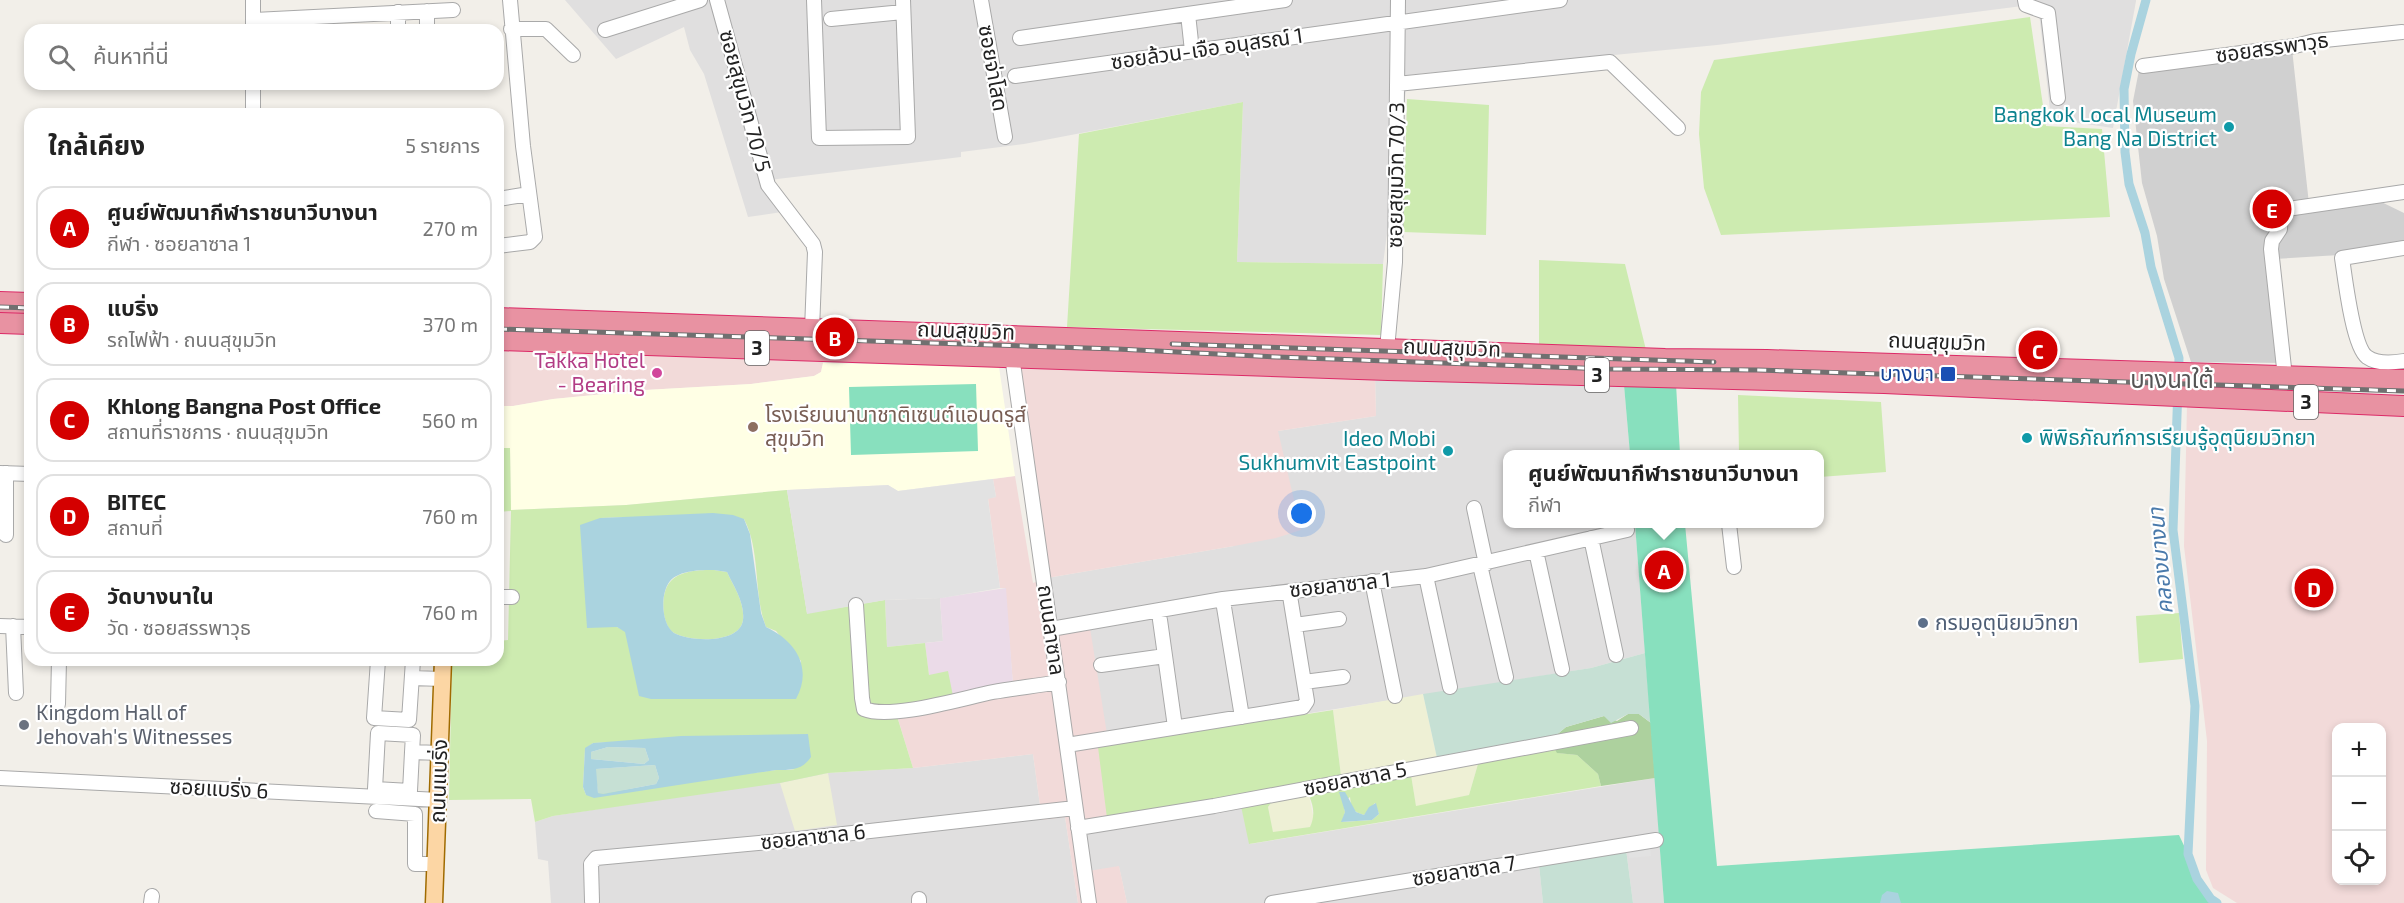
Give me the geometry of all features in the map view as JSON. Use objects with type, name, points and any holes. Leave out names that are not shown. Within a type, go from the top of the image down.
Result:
[{"type":"highway","points":[[0,302],[24,303]]},
{"type":"highway","name":"ถนนสุขุมวิท","points":[[504,318],[1387,349],[2404,380]]},
{"type":"highway","points":[[0,323],[24,324]]},
{"type":"highway","points":[[1010,336],[1012,356]]},
{"type":"highway","name":"ถนนสุขุมวิท","points":[[504,340],[1388,370],[1884,383],[2404,406]]},
{"type":"main road","name":"ถนนแบริ่ง","points":[[434,903],[443,666]]},
{"type":"street","points":[[253,0],[253,24]]},
{"type":"street","points":[[504,245],[534,240],[511,29],[510,0]]},
{"type":"street","points":[[605,30],[700,0]]},
{"type":"street","name":"ซอยสุขุมวิท 70/5","points":[[717,0],[768,185],[813,244],[815,252],[812,330]]},
{"type":"street","points":[[814,0],[819,138],[908,137],[903,6],[831,19]]},
{"type":"street","name":"ซอยจ่าโสด","points":[[981,0],[1005,137]]},
{"type":"street","points":[[1020,38],[1285,0]]},
{"type":"street","name":"ซอยสุขุมวิท 70/3","points":[[1388,370],[1387,349],[1395,262],[1398,0]]},
{"type":"street","name":"ซอยล้วน-เจือ อนุสรณ์ 1","points":[[1016,76],[1560,0]]},
{"type":"street","points":[[2025,0],[2026,5],[2048,13],[2058,98]]},
{"type":"street","points":[[401,24],[408,8]]},
{"type":"street","points":[[262,24],[408,8],[427,11],[453,10]]},
{"type":"street","points":[[427,11],[428,24]]},
{"type":"street","points":[[1188,14],[1192,51]]},
{"type":"street","points":[[511,29],[546,29],[573,56]]},
{"type":"street","name":"ซอยสรรพาวุธ","points":[[2143,66],[2295,46],[2315,41],[2402,32]]},
{"type":"street","points":[[1397,84],[1610,62],[1678,128]]},
{"type":"street","points":[[253,90],[253,108]]},
{"type":"street","points":[[2285,377],[2271,249],[2280,229],[2280,210],[2404,192]]},
{"type":"street","points":[[504,198],[529,194]]},
{"type":"street","points":[[2404,248],[2342,258],[2349,308],[2359,344],[2367,357],[2375,361],[2404,361]]},
{"type":"street","name":"ถนนลาซาล","points":[[1012,356],[1089,903]]},
{"type":"street","points":[[2365,379],[2367,357]]},
{"type":"street","points":[[6,535],[3,473],[24,474]]},
{"type":"street","points":[[1474,508],[1506,677]]},
{"type":"street","points":[[1729,528],[1734,567]]},
{"type":"street","name":"ซอยลาซาล 1","points":[[1051,629],[1223,599],[1426,576],[1627,530]]},
{"type":"street","points":[[1591,538],[1616,655]]},
{"type":"street","points":[[1536,551],[1562,669]]},
{"type":"street","points":[[1426,576],[1450,687]]},
{"type":"street","points":[[1372,581],[1395,696]]},
{"type":"street","points":[[1067,745],[1303,707],[1307,701],[1290,596]]},
{"type":"street","points":[[856,605],[864,709],[892,712],[1059,682]]},
{"type":"street","points":[[1224,607],[1242,717]]},
{"type":"street","points":[[1295,624],[1339,619]]},
{"type":"street","points":[[1160,620],[1175,727]]},
{"type":"street","points":[[16,693],[7,626],[24,627]]},
{"type":"street","points":[[1101,665],[1165,656]]},
{"type":"street","points":[[58,704],[59,666]]},
{"type":"street","points":[[378,666],[374,718],[409,720],[413,666]]},
{"type":"street","points":[[1304,682],[1343,677]]},
{"type":"street","points":[[412,678],[442,679]]},
{"type":"street","name":"ซอยลาซาล 5","points":[[1078,828],[1214,806],[1631,728]]},
{"type":"street","points":[[378,733],[413,735],[412,752],[410,791],[375,789],[378,733]]},
{"type":"street","points":[[412,752],[440,753]]},
{"type":"street","name":"ซอยแบริ่ง 6","points":[[0,778],[439,800]]},
{"type":"street","name":"ซอยลาซาล 6","points":[[592,901],[591,864],[596,858],[782,841],[1076,808]]},
{"type":"street","points":[[376,811],[415,814],[415,864],[436,864]]},
{"type":"street","name":"ซอยลาซาล 7","points":[[1272,903],[1656,840]]},
{"type":"shaded area","points":[[565,0],[2136,1],[2113,128],[2051,119],[2038,4],[1717,45],[1408,75],[1383,264],[1237,262],[1243,102],[1024,144],[961,152],[961,157],[769,180],[782,212],[748,217],[704,74],[690,50],[684,27],[616,59]]},
{"type":"shaded area","points":[[2292,49],[2309,204],[2367,195],[2404,213],[2404,244],[2339,255],[2274,259],[2284,363],[2191,362],[2164,279],[2157,236],[2142,183],[2133,101],[2139,70]]},
{"type":"shaded area","points":[[504,346],[821,357],[823,363],[821,372],[814,376],[751,384],[645,390],[553,399],[504,406]]},
{"type":"shaded area","name":"โรงเรียนนานาชาติเซนต์แอนดรูส์ สุขุมวิท","points":[[823,363],[999,367],[1015,476],[898,491],[888,485],[787,490],[626,505],[511,510],[510,449],[504,448],[504,406],[645,390],[751,384],[814,376],[821,372]]},
{"type":"shaded area","points":[[1018,364],[1375,375],[1376,416],[1278,431],[1301,530],[1276,538],[1234,546],[1047,578]]},
{"type":"shaded area","points":[[1375,375],[1624,385],[1630,450],[1503,450],[1503,528],[1635,528],[1645,653],[1591,668],[1098,747],[1055,634],[1047,578],[1234,546],[1278,431],[1376,416]]},
{"type":"shaded area","points":[[2187,404],[2266,406],[2404,416],[2404,903],[2237,903],[2213,888],[2206,870],[2207,741],[2184,546]]},
{"type":"shaded area","points":[[1015,476],[1033,583],[1047,578],[1055,634],[1090,628],[1107,734],[1107,818],[1082,823],[1088,871],[1119,866],[1127,903],[1078,903],[1065,817],[1042,820],[1033,754],[913,768],[894,706],[1013,685],[1005,588],[1000,588],[988,498],[996,497],[993,479]]},
{"type":"shaded area","points":[[993,479],[996,497],[988,499],[1000,588],[942,598],[885,600],[807,614],[787,490],[888,485],[898,491]]},
{"type":"shaded area","points":[[1006,588],[1013,685],[953,696],[929,675],[925,643],[943,641],[940,598]]},
{"type":"shaded area","points":[[940,598],[943,641],[887,647],[885,600]]},
{"type":"shaded area","points":[[1645,653],[1651,723],[1639,714],[1628,714],[1611,723],[1604,716],[1566,727],[1554,737],[1437,758],[1423,694],[1591,668]]},
{"type":"shaded area","points":[[1423,694],[1437,758],[1341,776],[1333,710]]},
{"type":"shaded area","points":[[608,747],[645,748],[649,760],[644,764],[591,759],[591,752]]},
{"type":"shaded area","points":[[1033,754],[1042,820],[1065,817],[1078,903],[551,903],[548,861],[538,859],[535,822],[553,816],[828,773],[913,768]]},
{"type":"shaded area","points":[[1478,764],[1469,795],[1416,807],[1411,775]]},
{"type":"shaded area","points":[[655,765],[659,778],[656,784],[598,793],[595,769]]},
{"type":"shaded area","points":[[828,773],[837,825],[795,831],[780,783]]},
{"type":"shaded area","points":[[1655,778],[1664,903],[1633,903],[1626,849],[1539,865],[1543,903],[1127,903],[1119,867],[1088,872],[1082,823],[1239,795],[1250,844]]},
{"type":"shaded area","points":[[1309,796],[1314,820],[1310,827],[1273,833],[1268,807],[1271,803]]},
{"type":"shaded area","points":[[1650,846],[1651,856],[1629,858],[1628,848]]},
{"type":"shaded area","points":[[1626,849],[1633,903],[1543,903],[1539,865]]},
{"type":"green space","points":[[2030,17],[2046,126],[2102,129],[2110,217],[1721,235],[1704,188],[1699,134],[1701,92],[1714,60]]},
{"type":"green space","points":[[1407,99],[1489,105],[1486,235],[1403,232]]},
{"type":"green space","points":[[1243,102],[1237,262],[1383,264],[1381,335],[1067,327],[1079,134]]},
{"type":"green space","points":[[1539,260],[1625,264],[1647,354],[1539,349]]},
{"type":"green space","points":[[976,384],[978,451],[851,455],[849,387]]},
{"type":"green space","points":[[1676,384],[1680,450],[1630,450],[1624,385]]},
{"type":"green space","points":[[1738,395],[1881,402],[1886,472],[1824,477],[1824,450],[1739,450]]},
{"type":"green space","points":[[504,448],[510,448],[511,510],[626,505],[787,490],[807,613],[850,606],[858,714],[896,713],[913,768],[828,773],[780,783],[553,816],[535,822],[531,799],[449,800],[452,666],[504,666],[504,640],[508,640],[511,511],[504,512]],"holes":[[[600,518],[744,519],[753,545],[759,600],[766,627],[776,631],[801,661],[795,699],[765,698],[617,627]],[[619,742],[795,770],[776,770],[586,795],[583,787],[585,749],[593,743]]]},
{"type":"green space","points":[[1635,528],[1685,528],[1717,866],[2179,835],[2211,903],[1664,903]]},
{"type":"green space","points":[[714,570],[727,572],[738,595],[743,614],[740,628],[724,637],[713,639],[691,638],[674,633],[666,623],[663,609],[665,593],[670,582],[685,573]]},
{"type":"green space","points":[[885,600],[887,647],[925,643],[929,675],[948,671],[953,696],[894,706],[870,707],[860,604]]},
{"type":"green space","points":[[2179,613],[2183,659],[2139,663],[2136,616]]},
{"type":"green space","points":[[1333,710],[1341,776],[1107,818],[1098,747]]},
{"type":"green space","points":[[1628,714],[1639,714],[1651,723],[1655,778],[1601,786],[1598,774],[1577,755],[1557,753],[1554,748],[1554,737],[1566,727],[1604,716],[1617,721]]},
{"type":"green space","points":[[1554,748],[1558,753],[1577,755],[1598,774],[1601,786],[1249,844],[1241,806],[1411,775],[1416,806],[1469,795],[1478,764]],"holes":[[[1309,796],[1313,812],[1310,827],[1273,832],[1268,807],[1271,803]],[[1350,797],[1355,811],[1364,815],[1375,803],[1379,814],[1372,820],[1342,822],[1345,812],[1343,803]]]},
{"type":"water","points":[[713,513],[733,515],[744,519],[750,534],[761,613],[766,627],[786,640],[799,657],[802,666],[801,688],[796,699],[651,699],[639,696],[625,632],[617,627],[587,628],[580,525],[600,518]],"holes":[[[690,571],[727,572],[742,607],[743,620],[740,628],[724,637],[713,639],[691,638],[674,633],[666,623],[663,608],[663,600],[670,581]]]},
{"type":"water","points":[[808,734],[811,757],[804,765],[792,769],[594,798],[586,795],[583,787],[585,748],[593,743],[681,736]],"holes":[[[608,747],[645,748],[649,760],[644,764],[591,759],[591,752]],[[655,765],[659,778],[656,784],[598,793],[596,769]]]},
{"type":"water","points":[[1339,792],[1345,792],[1356,812],[1364,815],[1369,807],[1376,803],[1379,814],[1372,820],[1341,822],[1345,812]]},
{"type":"water","points":[[1887,891],[1898,893],[1901,903],[1880,903],[1882,895]]},
{"type":"waterway","name":"คลองบางนา","points":[[2146,0],[2124,89],[2125,152],[2129,184],[2145,233],[2151,267],[2179,358],[2173,530],[2195,706],[2188,854],[2197,879],[2211,899],[2217,903]]},
{"type":"railway","points":[[0,307],[24,308]]},
{"type":"railway","points":[[504,329],[1117,349],[1609,369],[1758,370],[2404,391]]},
{"type":"railway","points":[[1172,344],[1714,362]]},
{"type":"place","name":"Bangkok Local Museum Bang Na District","points":[[2229,127]]},
{"type":"place","name":"วัดบางนาใน","points":[[2272,209]]},
{"type":"place","name":"แบริ่ง","points":[[835,337]]},
{"type":"place","name":"Khlong Bangna Post Office","points":[[2038,350]]},
{"type":"place","name":"Takka Hotel - Bearing","points":[[657,373]]},
{"type":"place","name":"บางนา","points":[[1948,374]]},
{"type":"place","name":"โรงเรียนนานาชาติเซนต์แอนดรูส์ สุขุมวิท","points":[[753,427]]},
{"type":"place","name":"พิพิธภัณฑ์การเรียนรู้อุตุนิยมวิทยา","points":[[2027,438]]},
{"type":"place","name":"Ideo Mobi Sukhumvit Eastpoint","points":[[1448,451]]},
{"type":"place","name":"ศูนย์พัฒนากีฬาราชนาวีบางนา","points":[[1664,570]]},
{"type":"place","name":"BITEC","points":[[2314,588]]},
{"type":"place","name":"กรมอุตุนิยมวิทยา","points":[[1923,623]]},
{"type":"place","name":"Kingdom Hall of Jehovah's Witnesses","points":[[24,725]]},
{"type":"district","name":"บางนาใต้","points":[[2172,380]]}]
